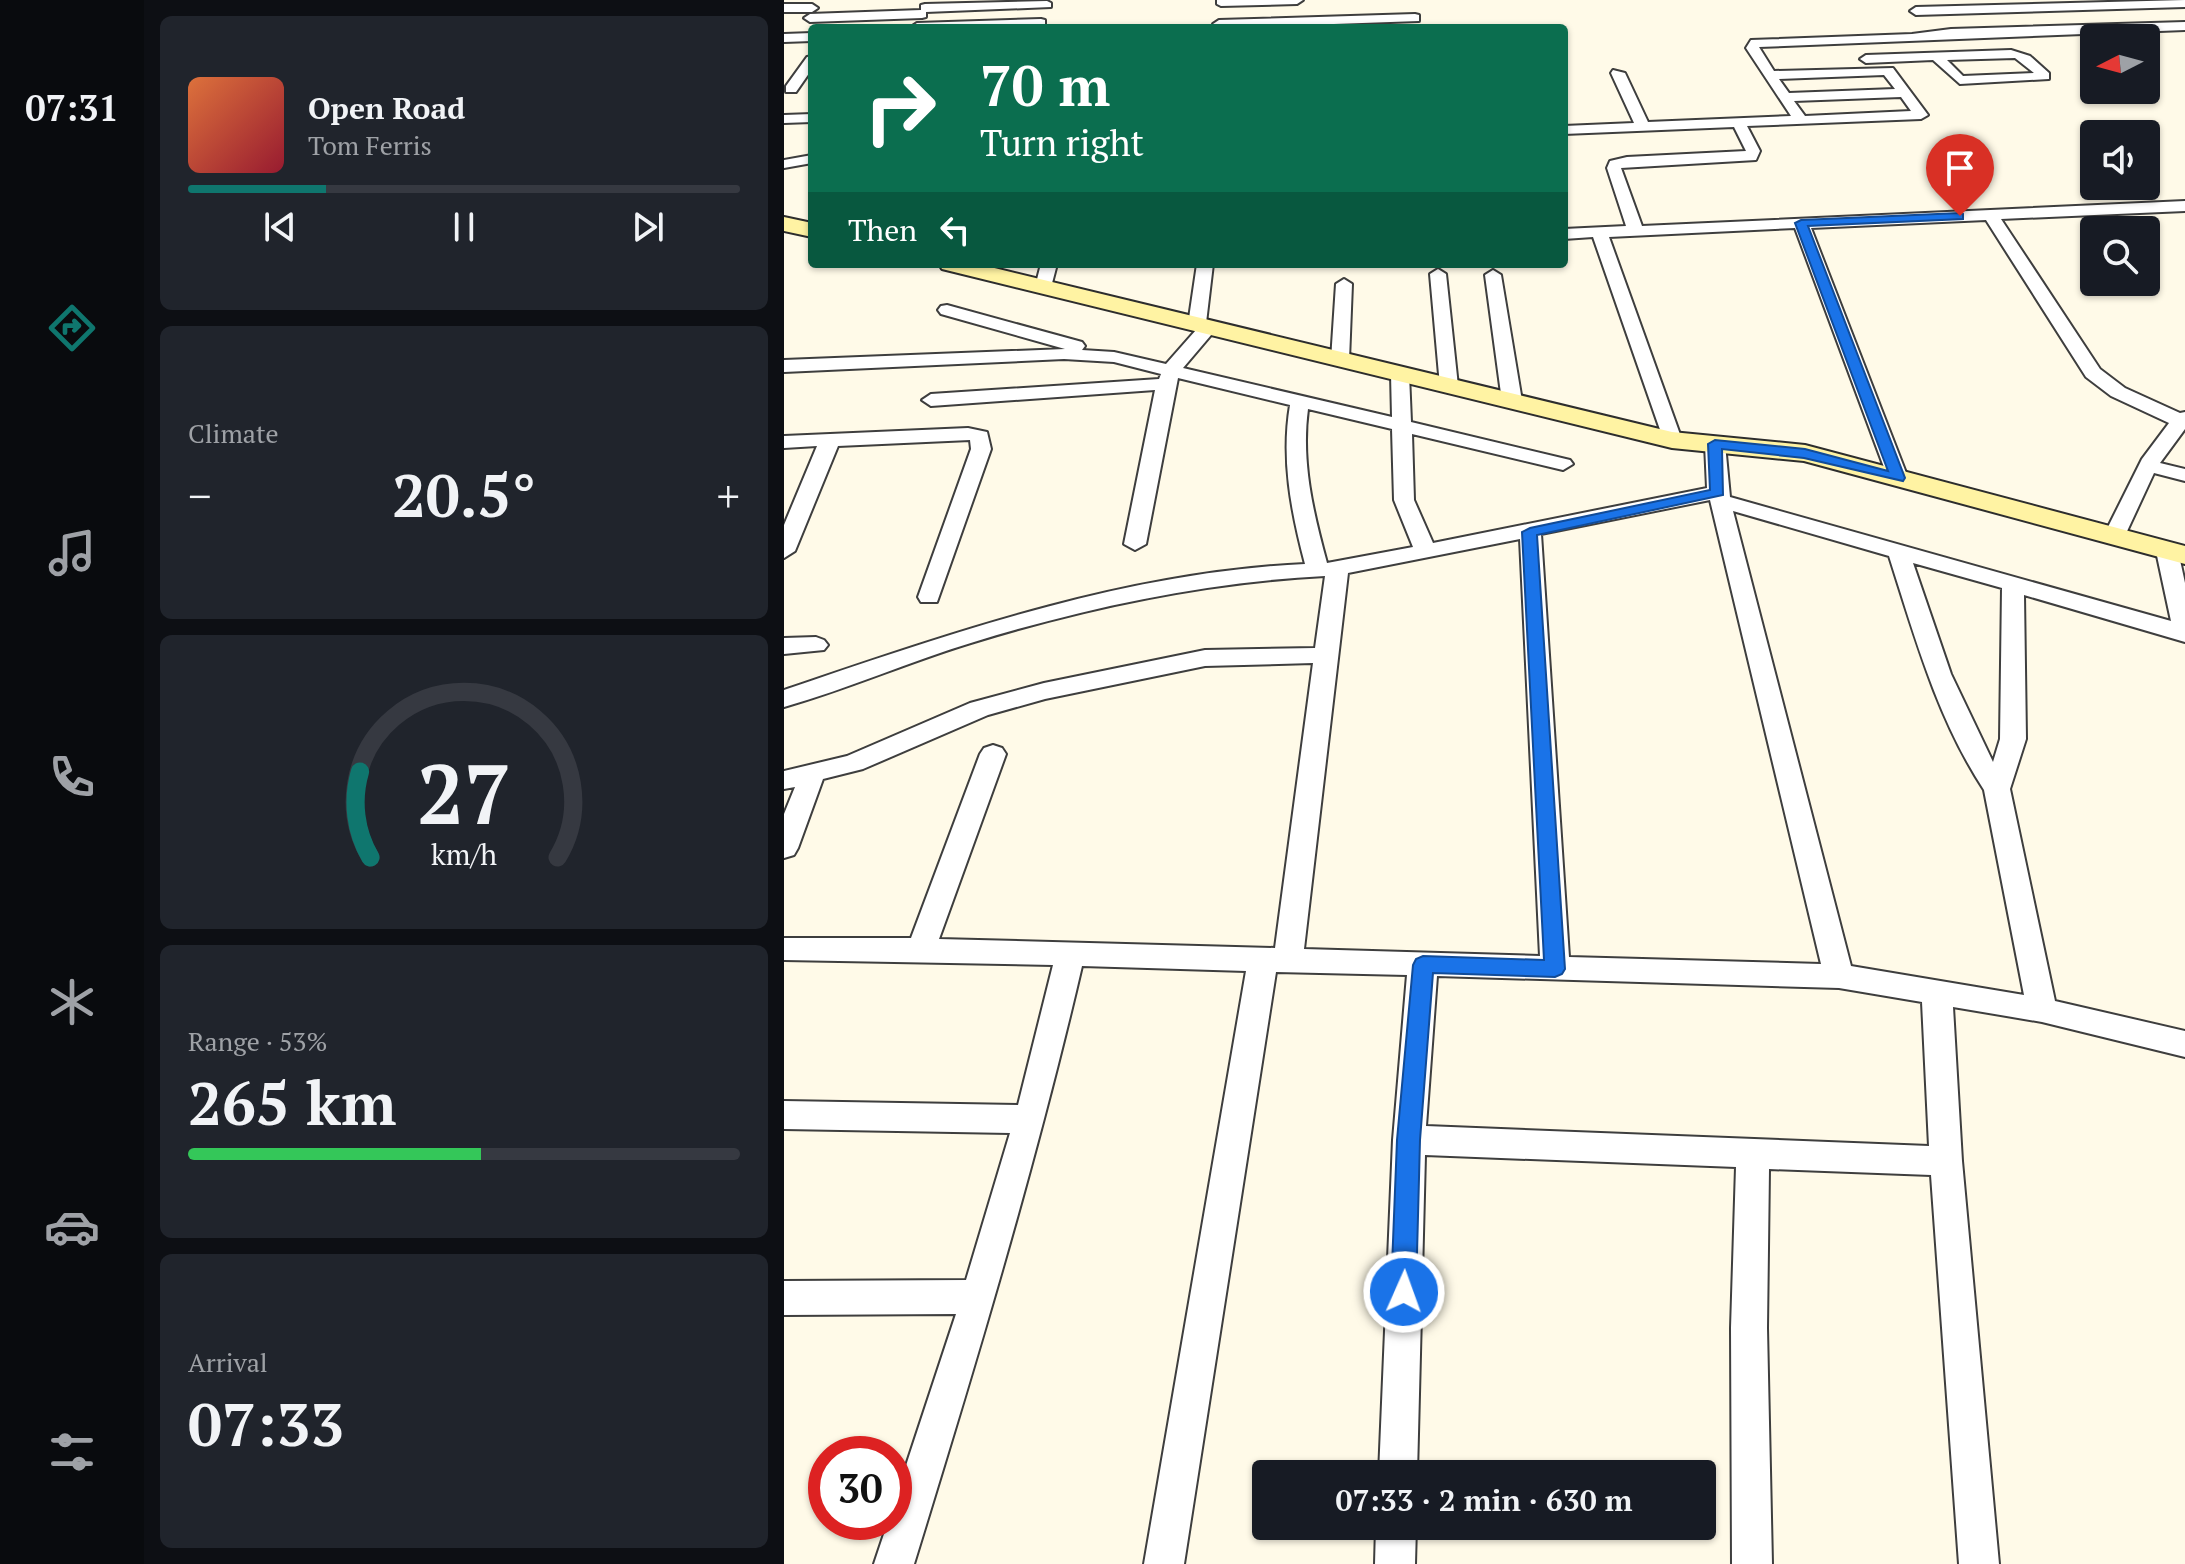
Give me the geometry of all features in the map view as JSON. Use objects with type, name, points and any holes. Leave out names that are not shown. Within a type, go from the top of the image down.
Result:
[{"type":"street","points":[[1219,24],[1220,1],[1297,0]]},
{"type":"street","points":[[1906,0],[1933,34]]},
{"type":"street","points":[[1916,11],[2136,2],[2185,3]]},
{"type":"street","points":[[2136,2],[2185,39]]},
{"type":"street","points":[[784,8],[811,13],[1047,5]]},
{"type":"street","points":[[1239,24],[1319,16],[1415,18]]},
{"type":"street","points":[[1016,24],[1041,23]]},
{"type":"street","points":[[1802,122],[1752,48],[1755,43],[1825,46],[1933,34],[2185,26]]},
{"type":"street","points":[[784,38],[808,37]]},
{"type":"street","points":[[1844,72],[1834,60],[2018,54],[2027,58],[2044,76],[1960,80],[1937,57]]},
{"type":"street","points":[[791,89],[808,62]]},
{"type":"street","points":[[1568,130],[1921,115],[1888,71],[1770,75]]},
{"type":"street","points":[[1618,73],[1643,127]]},
{"type":"street","points":[[1786,97],[1905,93]]},
{"type":"street","points":[[784,119],[808,118]]},
{"type":"street","points":[[1636,231],[1615,164],[1751,157],[1753,151],[1739,124]]},
{"type":"street","points":[[784,164],[808,160]]},
{"type":"street","points":[[1568,234],[2185,206]]},
{"type":"street","points":[[1991,215],[2093,373],[2118,392],[2183,420],[2149,466],[2114,537]]},
{"type":"street","points":[[1801,223],[1898,478]]},
{"type":"street","points":[[784,224],[808,226]]},
{"type":"street","points":[[1599,232],[1672,440]]},
{"type":"street","points":[[784,699],[891,660],[1013,623],[1202,580],[1328,569],[1719,497],[2185,633],[2176,553],[1805,453],[1672,440],[1202,326],[1046,276],[983,268]]},
{"type":"street","points":[[1135,544],[1169,377],[1202,326],[1205,268]]},
{"type":"street","points":[[1438,274],[1449,386]]},
{"type":"street","points":[[1493,275],[1512,401]]},
{"type":"street","points":[[1340,360],[1344,284]]},
{"type":"street","points":[[947,310],[1114,357],[1169,377],[1300,400],[1563,464]]},
{"type":"street","points":[[784,366],[1039,355],[1114,357]]},
{"type":"street","points":[[1400,374],[1404,500],[1426,552]]},
{"type":"street","points":[[931,400],[1169,377]]},
{"type":"street","points":[[1164,1564],[1275,960],[1327,655],[1328,569],[1300,505],[1294,464],[1294,429],[1300,400]]},
{"type":"street","points":[[784,442],[980,436],[981,449],[929,597]]},
{"type":"street","points":[[784,551],[830,440]]},
{"type":"street","points":[[1715,444],[1719,497],[1839,976]]},
{"type":"street","points":[[2149,466],[2185,475]]},
{"type":"street","points":[[1530,532],[1555,969]]},
{"type":"street","points":[[1898,551],[1950,705],[1977,761],[1997,789],[2042,1010]]},
{"type":"street","points":[[1997,789],[2013,739],[2013,584]]},
{"type":"street","points":[[784,646],[816,645]]},
{"type":"street","points":[[784,780],[878,754],[979,709],[1044,691],[1205,658],[1327,655]]},
{"type":"street","points":[[921,950],[993,754]]},
{"type":"street","points":[[784,848],[813,773]]},
{"type":"street","points":[[784,949],[921,950],[1839,976],[2042,1010],[2185,1044]]},
{"type":"street","points":[[894,1564],[979,1297],[1030,1119],[1070,955]]},
{"type":"street","points":[[1398,1460],[1409,1140],[1423,965]]},
{"type":"street","points":[[1937,993],[1946,1161],[1979,1564]]},
{"type":"street","points":[[784,1115],[1030,1119]]},
{"type":"street","points":[[1409,1140],[1753,1156],[1946,1161]]},
{"type":"street","points":[[1752,1564],[1749,1328],[1753,1156]]},
{"type":"street","points":[[784,1298],[979,1297]]},
{"type":"street","points":[[1395,1564],[1396,1540]]},
{"type":"route","points":[[1404,1292],[1409,1140],[1423,965],[1555,969],[1530,532],[1718,492],[1715,444],[1805,453],[1898,478],[1801,223],[1960,216]]}]
